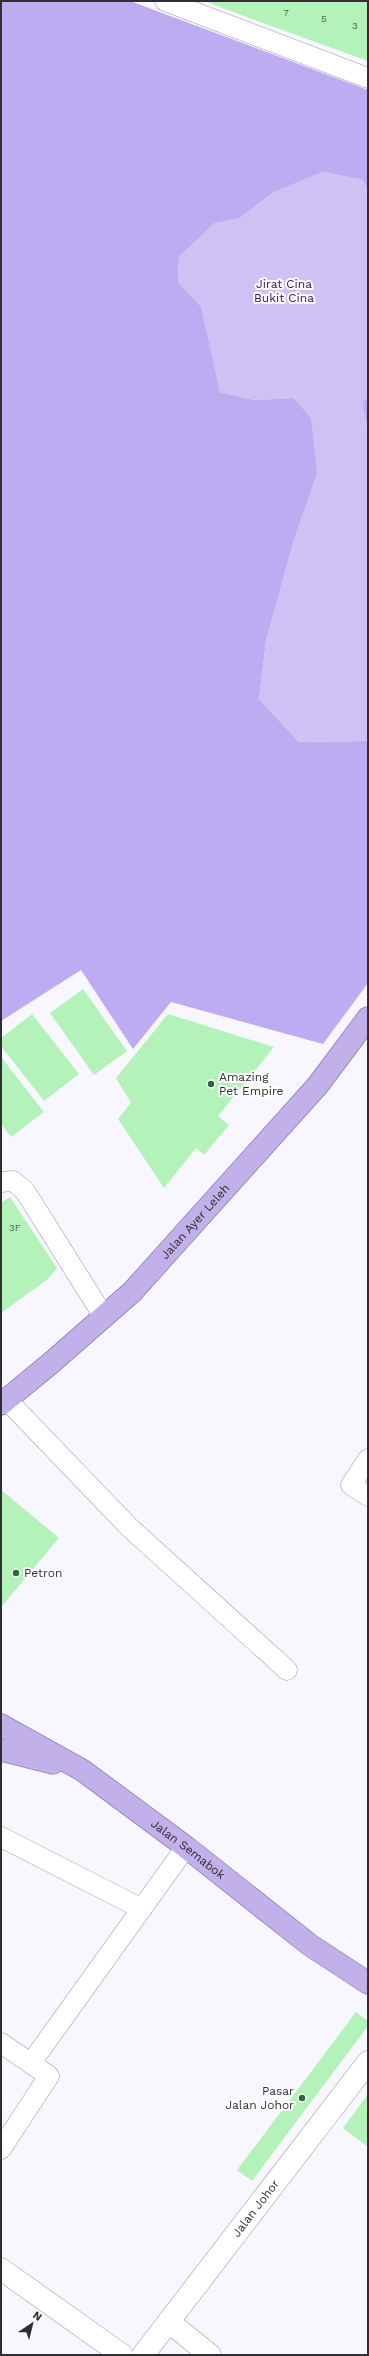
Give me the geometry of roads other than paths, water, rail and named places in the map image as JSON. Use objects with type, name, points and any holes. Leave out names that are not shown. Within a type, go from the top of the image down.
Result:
[{"type":"main road","name":"Jalan Ayer Leleh","points":[[4,1402],[132,1292],[312,1090],[368,1018]]},
{"type":"main road","name":"Jalan Semabok","points":[[1,1725],[82,1770],[186,1847],[310,1945],[368,1983]]},
{"type":"main road","points":[[1,1750],[82,1770]]},
{"type":"street","name":"Jalan Johor","points":[[143,2355],[368,2062]]},
{"type":"street","points":[[1,2269],[122,2355]]},
{"type":"street","points":[[169,2322],[210,2355]]},
{"type":"lane","points":[[165,1],[368,78]]},
{"type":"lane","points":[[1,1182],[13,1182],[25,1191],[104,1317]]},
{"type":"lane","points":[[4,1402],[129,1527],[287,1670]]},
{"type":"lane","points":[[368,1459],[351,1485],[368,1496]]},
{"type":"lane","points":[[1,1837],[142,1909]]},
{"type":"lane","points":[[31,2063],[186,1847]]},
{"type":"lane","points":[[1,2043],[49,2076],[1,2149]]},
{"type":"place","name":"Amazing Pet Empire","points":[[211,1084]]},
{"type":"place","name":"Petron","points":[[16,1573]]},
{"type":"place","name":"Pasar Jalan Johor","points":[[302,2098]]},
{"type":"park label","name":"Jirat Cina Bukit Cina","points":[[284,291]]}]
